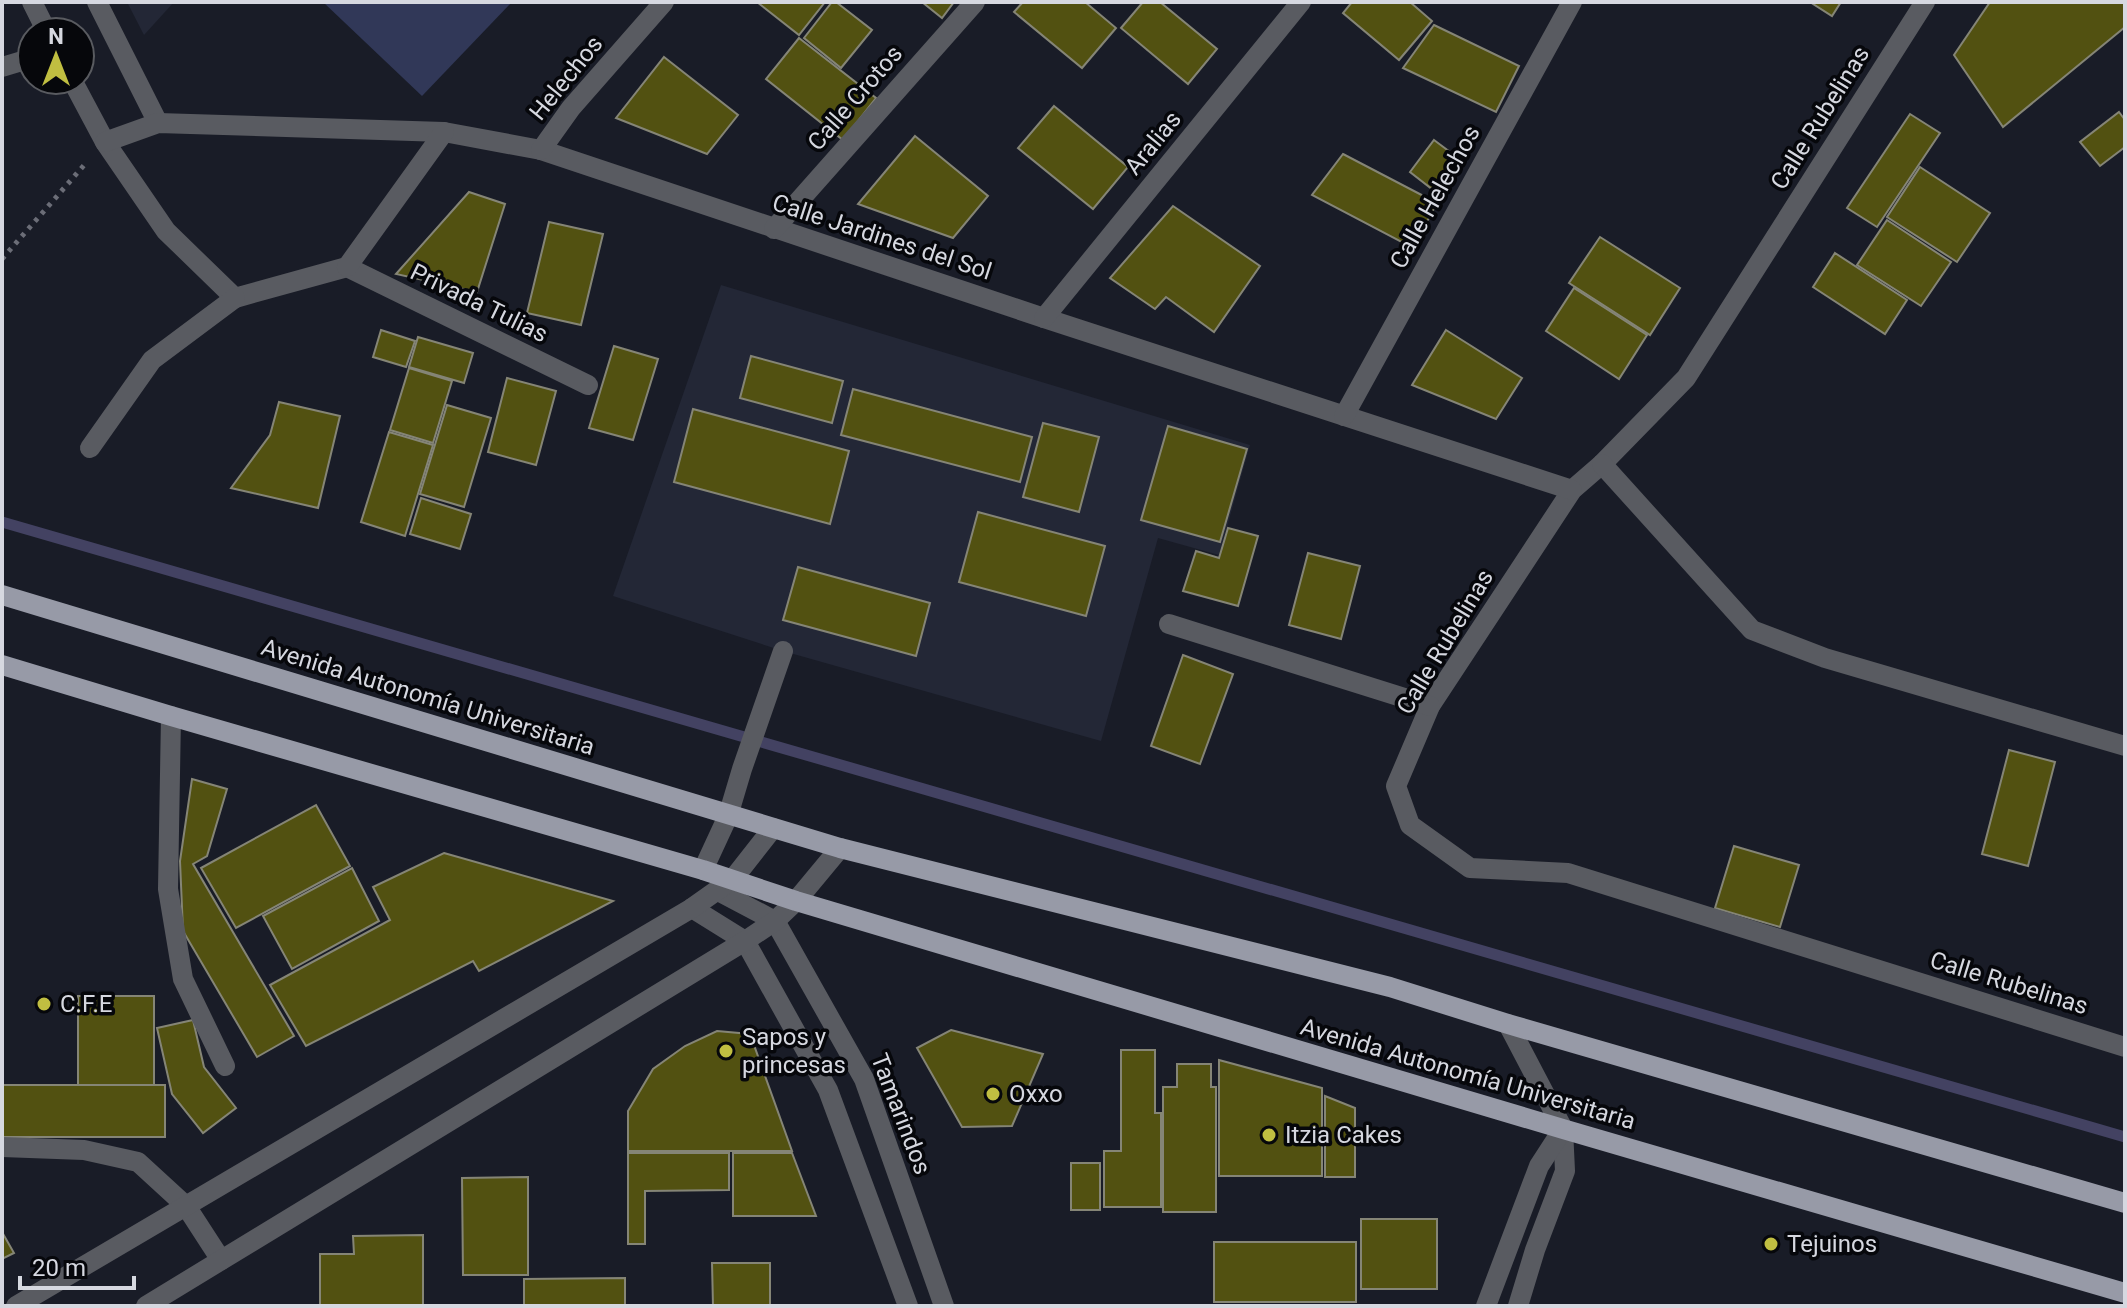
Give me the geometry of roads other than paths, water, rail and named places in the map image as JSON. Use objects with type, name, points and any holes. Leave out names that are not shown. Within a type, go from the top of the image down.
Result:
[{"type":"main road","name":"Avenida Autonomía Universitaria","points":[[2,595],[728,816],[840,848],[1374,983],[2125,1203]]},
{"type":"main road","name":"Avenida Autonomía Universitaria","points":[[2,665],[703,870],[726,885],[796,901],[2125,1293]]},
{"type":"street","points":[[97,2],[158,123],[105,142]]},
{"type":"street","name":"Helechos","points":[[541,150],[571,108],[664,2]]},
{"type":"street","name":"Calle Crotos","points":[[774,229],[975,2]]},
{"type":"street","name":"Aralias","points":[[1044,318],[1301,2]]},
{"type":"street","name":"Calle Helechos","points":[[1344,416],[1572,2]]},
{"type":"street","name":"Calle Rubelinas","points":[[1925,2],[1686,378],[1602,464],[1572,490],[1430,706],[1396,786],[1410,825],[1470,868],[1568,873],[2125,1047]]},
{"type":"street","points":[[81,96],[105,142],[166,231],[235,298]]},
{"type":"street","name":"Calle Jardines del Sol","points":[[158,123],[444,132],[541,150],[1572,490]]},
{"type":"street","points":[[90,448],[152,360],[235,298],[347,267],[444,132]]},
{"type":"street","name":"Privada Tulias","points":[[347,267],[588,385]]},
{"type":"street","points":[[1602,464],[1752,630],[1825,658],[2125,746]]},
{"type":"street","points":[[1169,624],[1430,706]]},
{"type":"street","points":[[703,870],[728,816],[783,651]]},
{"type":"street","points":[[171,716],[168,889],[183,979],[225,1066]]},
{"type":"street","points":[[16,1306],[692,908],[726,885],[773,828]]},
{"type":"street","points":[[146,1306],[745,941],[775,921],[796,901],[840,848]]},
{"type":"street","points":[[726,885],[775,921]]},
{"type":"street","points":[[692,908],[745,941],[828,1090],[908,1306]]},
{"type":"street","name":"Tamarindos","points":[[775,921],[864,1079],[944,1306]]},
{"type":"street","points":[[1508,1024],[1563,1129],[1565,1171],[1518,1306]]},
{"type":"street","points":[[1486,1306],[1539,1166],[1563,1129]]},
{"type":"street","points":[[2,1147],[84,1150],[138,1162],[186,1206],[221,1260]]},
{"type":"waterway","points":[[2,522],[2125,1137]]},
{"type":"place","name":"C.F.E","points":[[44,1004]]},
{"type":"place","name":"Sapos y princesas","points":[[726,1051]]},
{"type":"place","name":"Oxxo","points":[[993,1094]]},
{"type":"place","name":"Itzia Cakes","points":[[1269,1135]]},
{"type":"place","name":"Tejuinos","points":[[1771,1244]]}]
